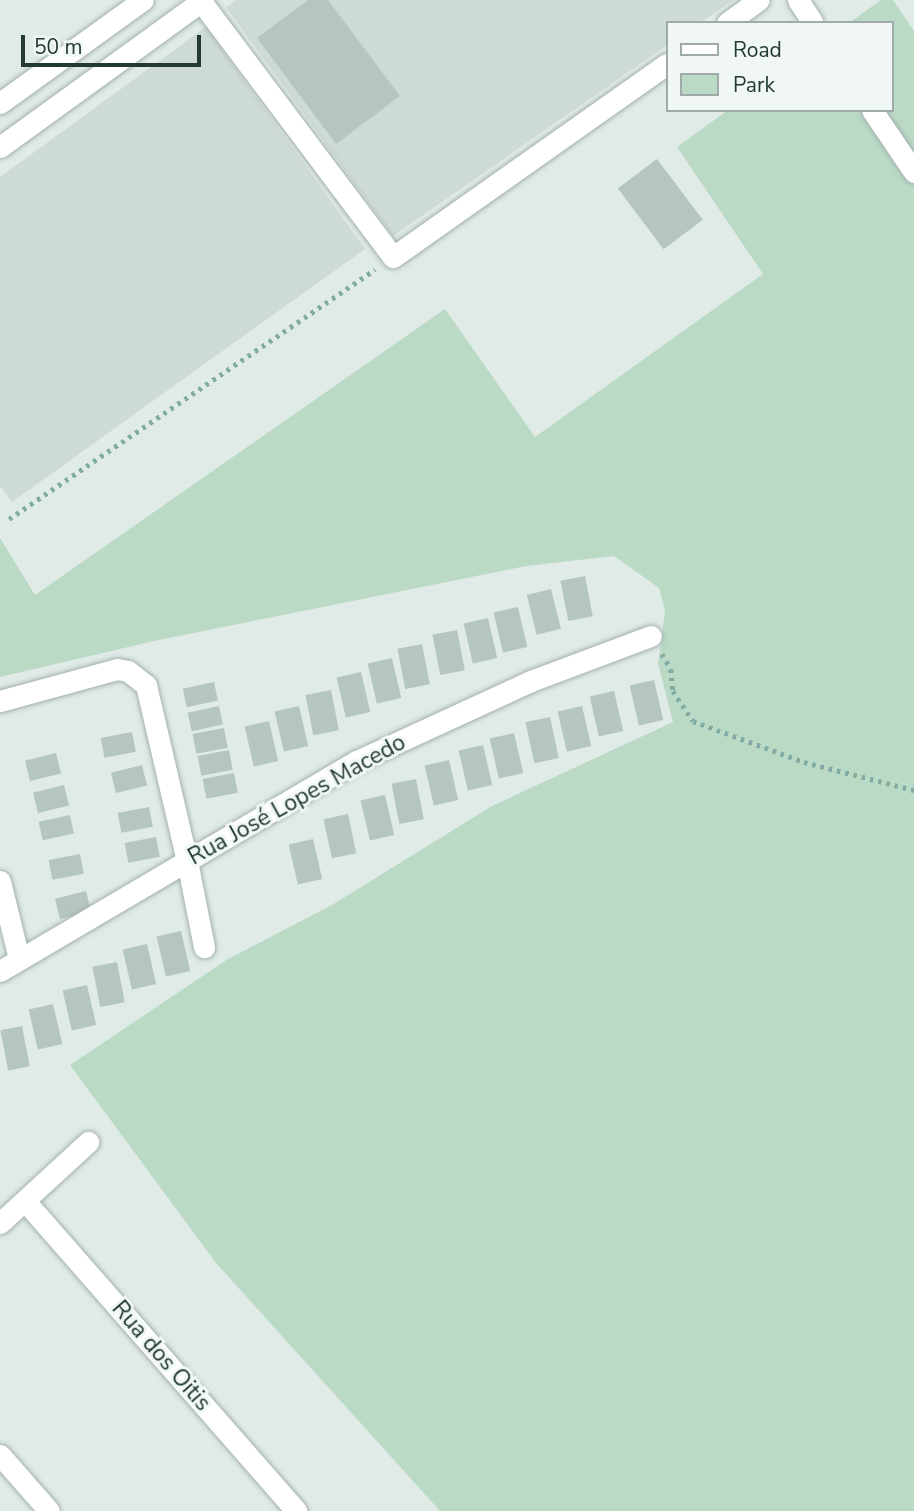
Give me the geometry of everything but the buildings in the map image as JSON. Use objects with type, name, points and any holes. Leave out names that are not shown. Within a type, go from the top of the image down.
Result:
[{"type":"street","points":[[0,103],[143,0]]},
{"type":"street","points":[[0,147],[202,0],[393,257],[666,65]]},
{"type":"street","points":[[730,21],[759,0]]},
{"type":"street","points":[[798,0],[812,21]]},
{"type":"street","points":[[873,112],[914,172]]},
{"type":"street","name":"Rua José Lopes Macedo","points":[[0,971],[357,761],[531,681],[651,636]]},
{"type":"street","points":[[0,701],[117,669],[128,671],[146,685],[204,947]]},
{"type":"street","points":[[0,881],[19,959]]},
{"type":"street","points":[[0,1223],[88,1142]]},
{"type":"street","name":"Rua dos Oitis","points":[[25,1201],[296,1511]]},
{"type":"street","points":[[0,1455],[49,1511]]},
{"type":"path","points":[[9,519],[393,257]]},
{"type":"path","points":[[651,636],[671,668],[673,691],[693,721],[804,762],[914,790]]},
{"type":"shaded area","points":[[236,0],[733,0],[703,21],[666,21],[666,46],[393,236],[226,7]]},
{"type":"shaded area","points":[[206,27],[365,249],[12,502],[0,486],[0,177]]},
{"type":"green space","points":[[881,0],[893,0],[914,31],[914,1511],[440,1511],[216,1263],[70,1065],[228,959],[332,905],[492,806],[673,722],[658,664],[665,611],[659,588],[614,556],[526,566],[154,641],[0,677],[0,538],[35,595],[445,309],[535,437],[763,274],[677,147],[725,112],[893,112],[893,21],[852,21]]}]
